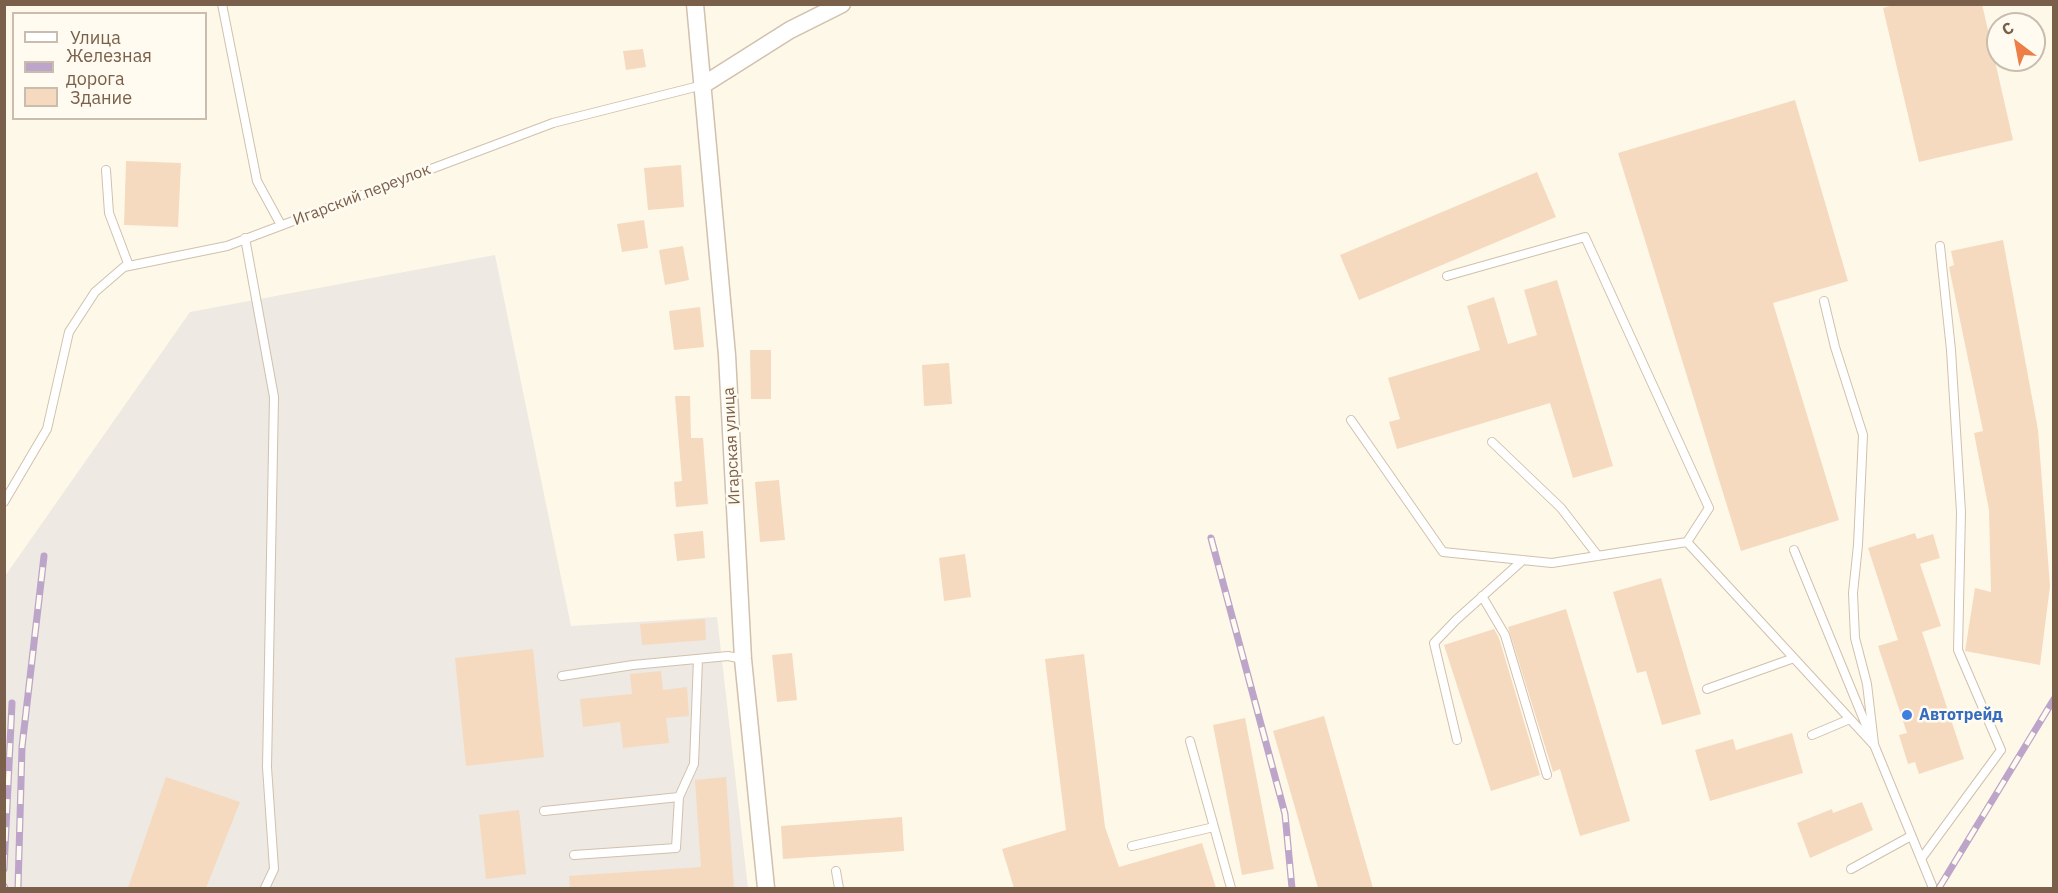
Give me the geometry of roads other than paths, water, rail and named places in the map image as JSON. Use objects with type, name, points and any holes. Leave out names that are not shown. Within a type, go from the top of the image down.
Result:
[{"type":"street","name":"Игарская улица","points":[[695,4],[727,355],[743,659],[766,888]]},
{"type":"street","name":"Игарский переулок","points":[[702,85],[790,30],[842,4]]},
{"type":"lane","points":[[222,4],[257,181],[281,225]]},
{"type":"lane","name":"Игарский переулок","points":[[4,502],[46,429],[69,332],[95,292],[124,267],[227,246],[553,123],[702,85]]},
{"type":"lane","points":[[106,170],[109,213],[129,266]]},
{"type":"lane","points":[[1351,420],[1443,552],[1552,563],[1687,542],[1708,508],[1585,237],[1448,276]]},
{"type":"lane","points":[[245,238],[274,398],[267,767],[274,868],[265,888]]},
{"type":"lane","points":[[1921,859],[2001,750],[1958,650],[1960,512],[1952,350],[1940,246]]},
{"type":"lane","points":[[1824,301],[1835,347],[1863,435],[1858,545],[1853,593],[1855,638],[1867,684],[1874,745]]},
{"type":"lane","points":[[1492,442],[1561,508],[1598,556]]},
{"type":"lane","points":[[1687,542],[1874,745]]},
{"type":"lane","points":[[1794,550],[1933,888]]},
{"type":"lane","points":[[1457,740],[1434,643],[1522,560]]},
{"type":"lane","points":[[1482,596],[1505,635],[1547,775]]},
{"type":"lane","points":[[562,676],[633,665],[728,656],[743,659]]},
{"type":"lane","points":[[1707,689],[1794,658]]},
{"type":"lane","points":[[574,855],[676,848],[679,797],[694,764],[698,659]]},
{"type":"lane","points":[[1812,735],[1850,719]]},
{"type":"lane","points":[[1190,741],[1231,888]]},
{"type":"lane","points":[[544,810],[679,797]]},
{"type":"lane","points":[[1132,846],[1214,827]]},
{"type":"lane","points":[[1851,869],[1911,836]]},
{"type":"lane","points":[[836,871],[838,888]]},
{"type":"railway","points":[[1211,538],[1285,814],[1292,888]]},
{"type":"railway","points":[[18,888],[22,747],[44,556]]},
{"type":"railway","points":[[1939,888],[2054,699]]},
{"type":"railway","points":[[4,869],[12,703]]},
{"type":"place","name":"Автотрейд","points":[[1907,715]]}]
